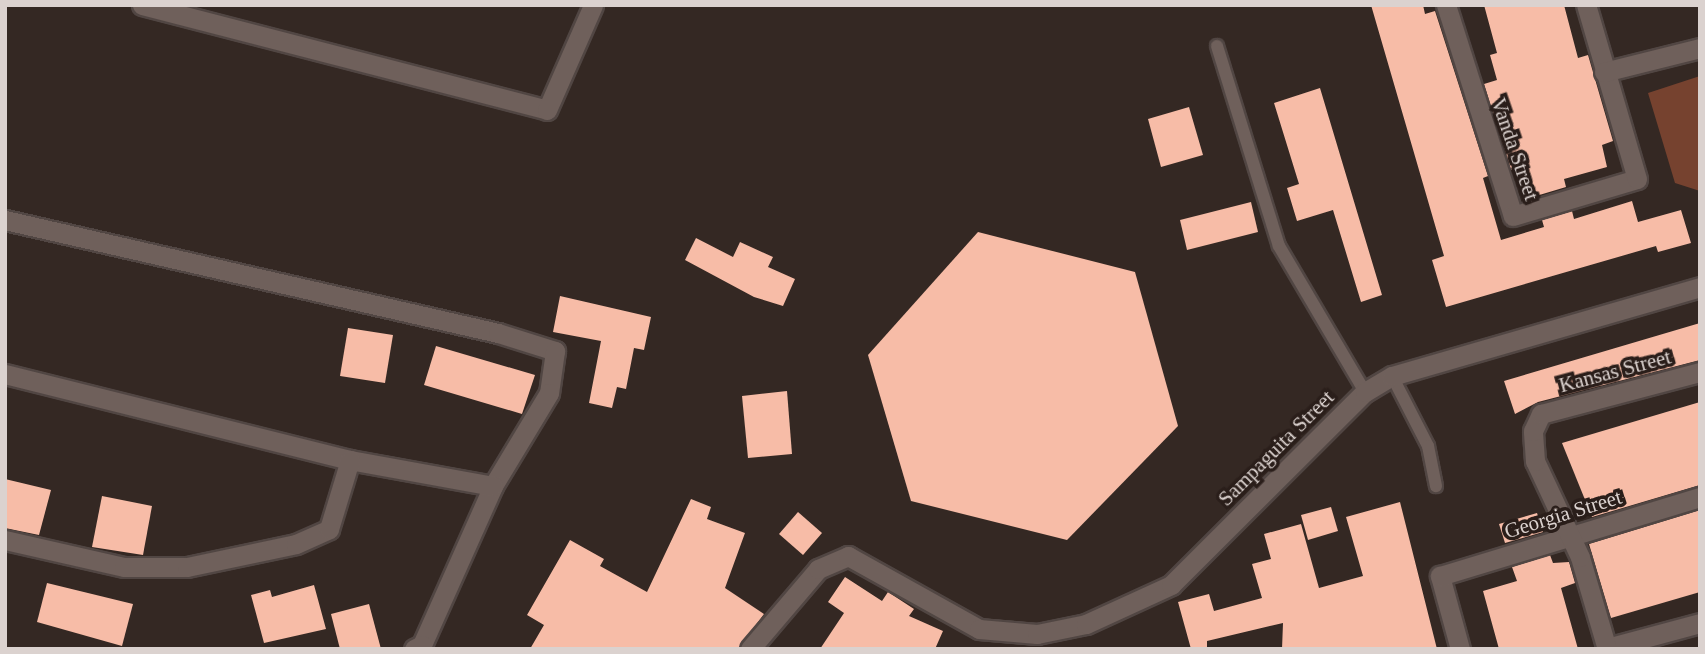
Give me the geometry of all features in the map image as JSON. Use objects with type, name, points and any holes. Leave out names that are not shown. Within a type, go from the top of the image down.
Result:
[{"type":"street","points":[[142,5],[547,110],[593,5]]},
{"type":"street","name":"Vanda Street","points":[[1446,5],[1513,216],[1632,184],[1637,171],[1604,72]]},
{"type":"street","points":[[1586,5],[1604,72],[1700,48]]},
{"type":"street","points":[[5,220],[498,333],[555,351],[549,393],[493,486],[422,645],[414,649]]},
{"type":"street","name":"Sampaguita Street","points":[[750,649],[818,569],[836,558],[858,557],[906,591],[979,629],[1037,634],[1086,624],[1171,584],[1365,392],[1392,376],[1700,287]]},
{"type":"street","name":"Kansas Street","points":[[1567,537],[1535,461],[1534,431],[1541,414],[1700,372]]},
{"type":"street","points":[[5,374],[350,460],[493,486]]},
{"type":"street","points":[[5,540],[124,567],[187,566],[296,544],[329,529],[350,460]]},
{"type":"street","name":"Georgia Street","points":[[1460,649],[1440,576],[1700,497]]},
{"type":"street","points":[[1567,537],[1585,570],[1607,648],[1700,623]]},
{"type":"lane","points":[[1217,46],[1279,246],[1365,392]]},
{"type":"lane","points":[[1392,376],[1428,446],[1436,485]]},
{"type":"shaded area","points":[[1700,76],[1700,191],[1675,183],[1648,93]]},
{"type":"building","points":[[1371,5],[1423,5],[1425,14],[1435,11],[1488,176],[1483,178],[1501,240],[1544,227],[1542,220],[1572,211],[1574,219],[1632,201],[1638,222],[1681,210],[1691,243],[1658,252],[1656,246],[1446,307],[1432,260],[1444,256]]},
{"type":"building","points":[[1484,5],[1564,5],[1578,58],[1588,55],[1613,141],[1602,145],[1607,167],[1564,179],[1566,187],[1536,196],[1527,165],[1511,170],[1484,84],[1497,80],[1490,55],[1497,53]]},
{"type":"building","points":[[1320,88],[1382,295],[1361,302],[1333,210],[1297,221],[1287,188],[1299,184],[1274,103]]},
{"type":"building","points":[[1189,107],[1203,155],[1161,167],[1148,119]]},
{"type":"building","points":[[1251,202],[1258,232],[1187,250],[1180,220]]},
{"type":"building","points":[[978,232],[1135,272],[1178,426],[1067,540],[911,501],[868,355]]},
{"type":"building","points":[[696,238],[733,257],[740,242],[773,257],[768,267],[795,279],[783,306],[754,297],[685,260]]},
{"type":"building","points":[[560,296],[651,317],[644,350],[634,348],[626,389],[617,387],[612,408],[589,403],[601,341],[553,332]]},
{"type":"building","points":[[1700,323],[1700,360],[1538,402],[1515,414],[1504,381]]},
{"type":"building","points":[[348,328],[393,335],[385,383],[340,376]]},
{"type":"building","points":[[436,346],[535,375],[522,414],[424,385]]},
{"type":"building","points":[[787,391],[792,454],[748,458],[742,396]]},
{"type":"building","points":[[1700,402],[1700,485],[1592,517],[1562,443]]},
{"type":"building","points":[[5,479],[51,490],[39,535],[5,528]]},
{"type":"building","points":[[102,496],[152,506],[143,555],[92,547]]},
{"type":"building","points":[[691,499],[711,507],[707,519],[745,533],[725,588],[764,614],[738,649],[530,649],[544,625],[527,615],[570,540],[604,559],[600,566],[647,592]]},
{"type":"building","points":[[1400,502],[1437,649],[1282,649],[1283,623],[1207,641],[1207,649],[1191,649],[1178,602],[1209,594],[1214,611],[1262,598],[1252,564],[1271,559],[1264,534],[1301,524],[1319,588],[1363,576],[1346,517]]},
{"type":"building","points":[[1331,507],[1338,531],[1308,540],[1301,515]]},
{"type":"building","points":[[1700,510],[1700,592],[1611,618],[1589,544]]},
{"type":"building","points":[[798,512],[822,533],[803,555],[779,534]]},
{"type":"building","points":[[1537,513],[1543,532],[1505,543],[1499,524]]},
{"type":"building","points":[[1550,555],[1553,563],[1569,562],[1575,583],[1561,588],[1578,649],[1499,649],[1483,591],[1517,581],[1512,567]]},
{"type":"building","points":[[845,577],[882,601],[888,592],[914,609],[909,616],[943,631],[935,649],[820,649],[844,613],[828,602]]},
{"type":"building","points":[[47,583],[133,604],[122,646],[37,622]]},
{"type":"building","points":[[314,585],[326,629],[264,643],[251,595],[270,590],[272,597]]},
{"type":"building","points":[[369,604],[381,649],[340,649],[331,614]]}]
